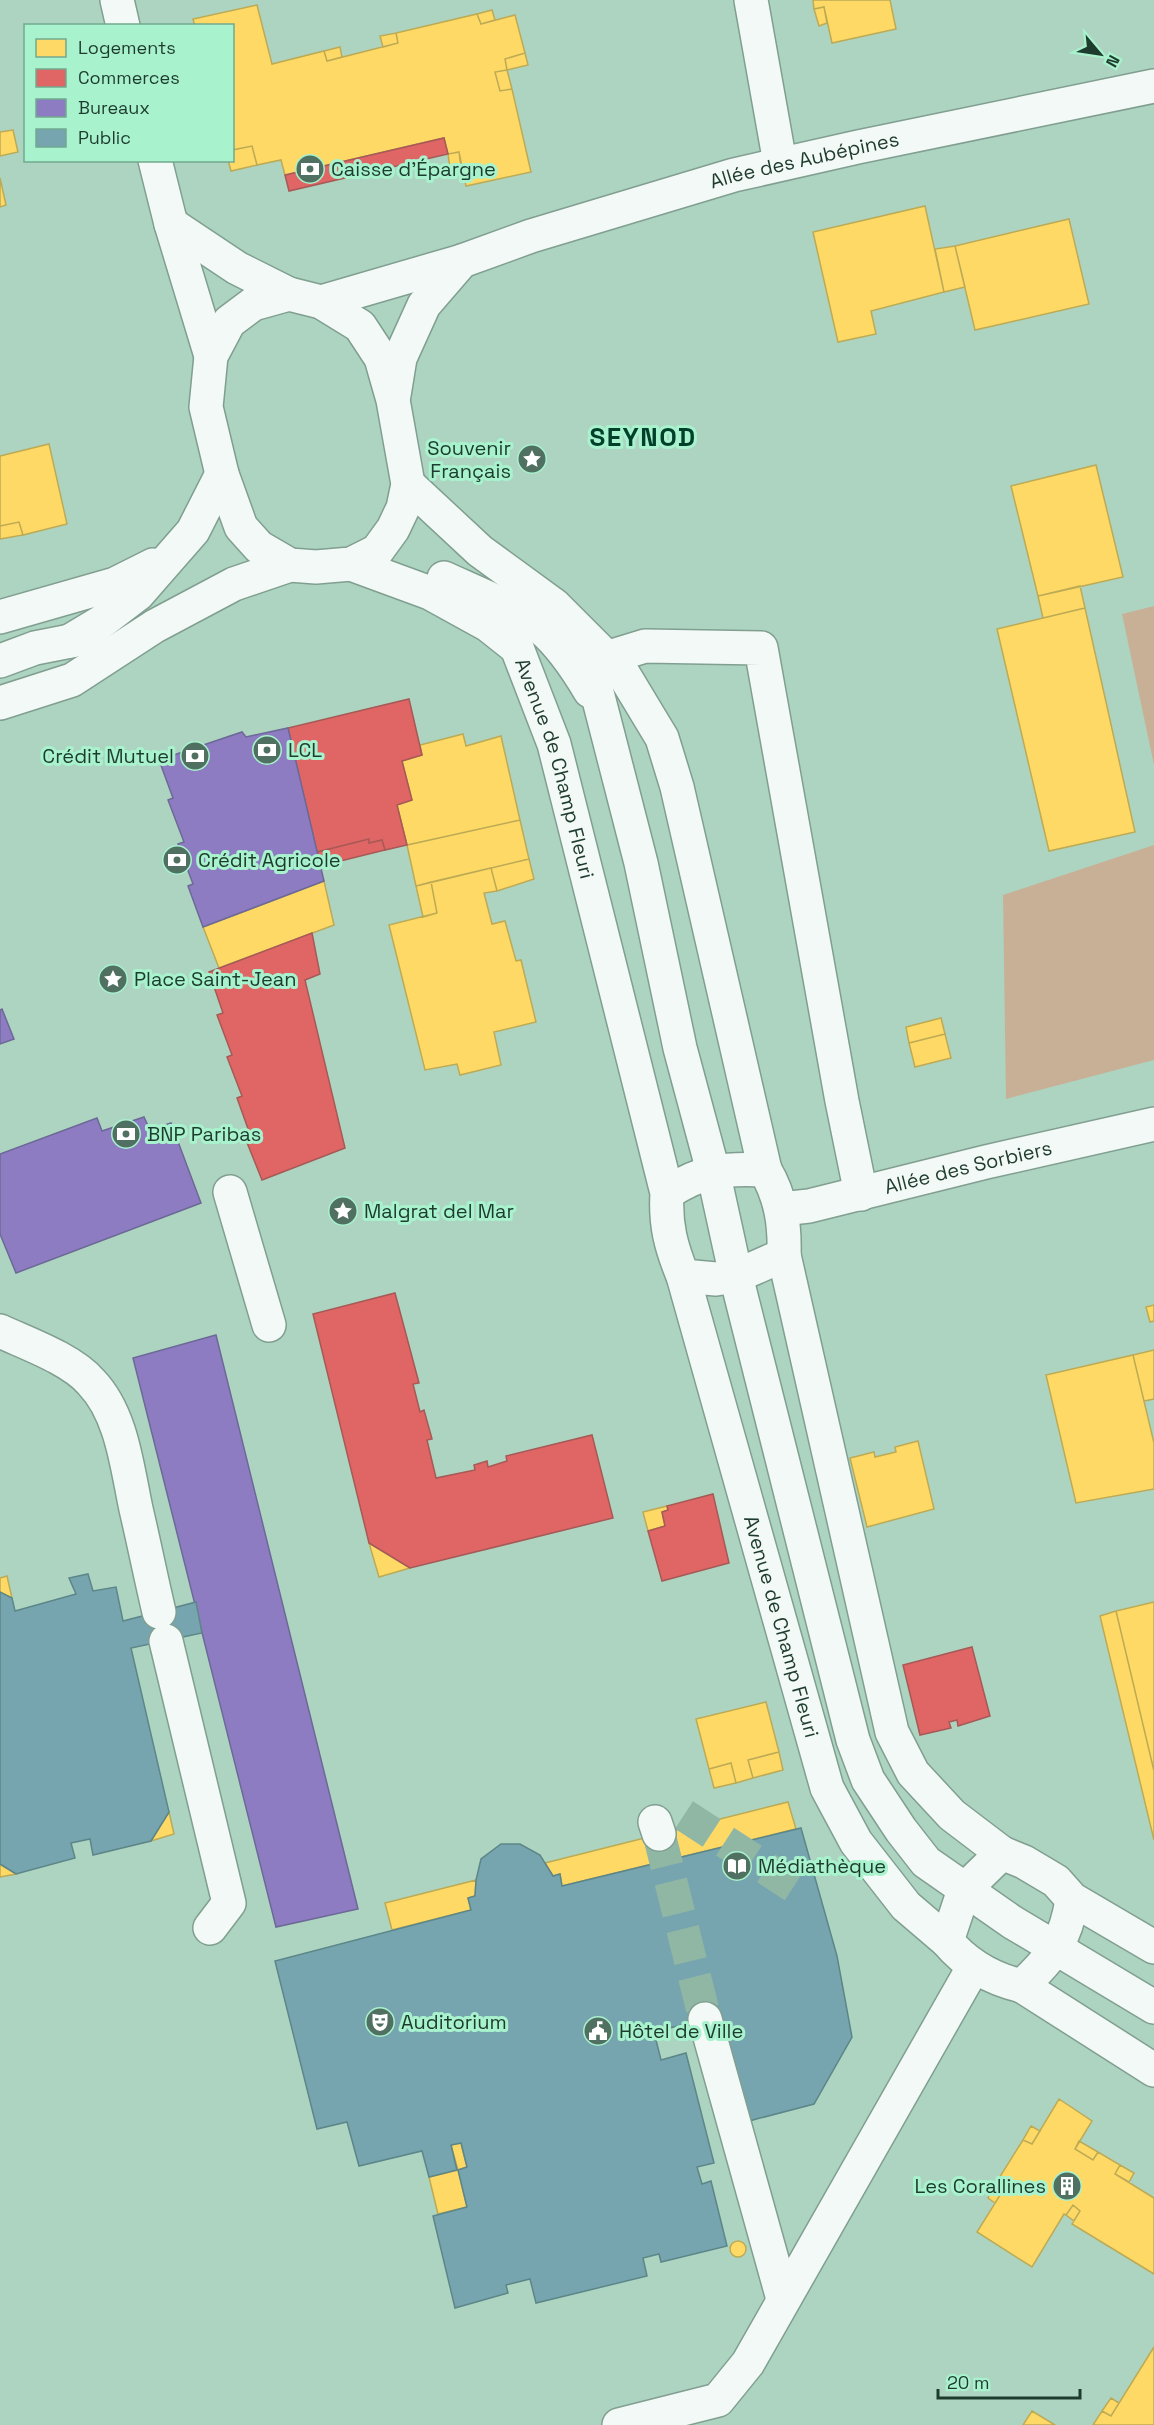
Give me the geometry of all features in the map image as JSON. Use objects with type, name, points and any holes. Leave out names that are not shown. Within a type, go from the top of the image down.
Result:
[{"type":"street","points":[[117,0],[123,24]]},
{"type":"street","points":[[751,0],[780,163]]},
{"type":"street","name":"Allée des Aubépines","points":[[321,302],[462,261],[531,236],[780,163],[1154,86]]},
{"type":"street","points":[[156,162],[171,224],[212,356]]},
{"type":"street","points":[[0,703],[72,680],[155,626],[234,584],[290,565],[316,567],[351,564],[377,551],[393,529],[403,508],[408,484],[393,400],[381,358],[360,326],[321,302],[289,294],[237,268],[171,224]]},
{"type":"street","name":"Allée des Aubépines","points":[[393,400],[400,358],[424,305],[462,261]]},
{"type":"street","points":[[289,294],[253,304],[229,322],[212,356],[206,407],[222,474],[241,527],[259,547],[290,565]]},
{"type":"street","points":[[70,641],[138,594],[193,531],[222,474]]},
{"type":"street","points":[[408,484],[480,551],[554,605],[624,675],[662,738],[677,787],[765,1170],[776,1188],[781,1209],[785,1232],[784,1255],[892,1732],[913,1773],[952,1815],[1002,1853],[1024,1862],[1056,1881],[1072,1899],[1154,1947]]},
{"type":"street","points":[[0,617],[115,584],[171,557]]},
{"type":"street","name":"Avenue de Champ Fleuri","points":[[351,564],[444,578],[503,605],[540,627],[578,671],[600,709]]},
{"type":"street","name":"Avenue de Champ Fleuri","points":[[351,564],[430,593],[488,625],[517,648],[554,744],[667,1193],[665,1218],[673,1254],[682,1276],[827,1788],[856,1842],[906,1906],[947,1941],[959,1955],[1001,1981],[1022,1986],[1154,2070]]},
{"type":"street","points":[[0,661],[35,648],[155,626]]},
{"type":"street","name":"Avenue de Champ Fleuri","points":[[582,634],[641,863],[680,1048],[713,1171],[736,1276],[853,1740],[868,1780],[901,1830],[926,1862],[964,1890],[1056,1949],[1154,2007]]},
{"type":"street","points":[[606,658],[645,646],[761,648],[842,1101],[861,1194]]},
{"type":"street","name":"Allée des Sorbiers","points":[[781,1209],[809,1206],[986,1162],[1154,1124]]},
{"type":"street","points":[[667,1193],[689,1179],[713,1171],[739,1168],[765,1170]]},
{"type":"street","points":[[230,1191],[269,1325]]},
{"type":"street","points":[[682,1276],[716,1279],[736,1276],[784,1255]]},
{"type":"street","points":[[0,1331],[67,1364],[90,1380],[110,1411],[124,1451],[162,1626],[229,1903],[210,1928]]},
{"type":"street","points":[[947,1941],[964,1890],[1002,1853]]},
{"type":"street","points":[[1022,1986],[1042,1967],[1056,1949],[1068,1924],[1072,1899]]},
{"type":"street","points":[[619,2425],[718,2400],[748,2363],[974,1966]]},
{"type":"street","points":[[705,2019],[783,2299]]},
{"type":"shaded area","points":[[1154,606],[1154,765],[1122,614]]},
{"type":"shaded area","points":[[1154,845],[1154,1060],[1006,1099],[1003,895]]},
{"type":"building: Logements","points":[[813,0],[890,0],[896,29],[832,43],[824,7],[814,9]]},
{"type":"building: Logements","points":[[257,5],[272,64],[324,51],[327,61],[398,43],[396,33],[477,14],[481,24],[515,15],[525,53],[505,59],[507,70],[495,72],[500,91],[512,89],[531,172],[466,186],[459,152],[448,154],[444,138],[285,175],[281,160],[257,165],[252,146],[234,150],[234,24],[194,24],[193,19]]},
{"type":"building: Logements","points":[[824,7],[827,23],[819,26],[814,9]]},
{"type":"building: Logements","points":[[492,10],[495,20],[481,24],[477,14]]},
{"type":"building: Logements","points":[[396,33],[398,43],[383,47],[380,36]]},
{"type":"building: Logements","points":[[340,47],[342,57],[327,61],[324,51]]},
{"type":"building: Logements","points":[[525,53],[528,65],[507,70],[505,59]]},
{"type":"building: Logements","points":[[507,70],[512,89],[500,91],[495,72]]},
{"type":"building: Logements","points":[[13,130],[18,152],[0,156],[0,132]]},
{"type":"building: Logements","points":[[252,146],[257,165],[231,171],[229,162],[234,162],[234,150]]},
{"type":"building: Logements","points":[[459,152],[461,167],[450,168],[448,154]]},
{"type":"building: Logements","points":[[0,178],[6,205],[0,207]]},
{"type":"building: Logements","points":[[925,206],[944,292],[871,311],[876,334],[838,342],[813,232]]},
{"type":"building: Logements","points":[[1069,219],[1089,304],[975,330],[955,246]]},
{"type":"building: Logements","points":[[955,246],[965,287],[944,292],[935,249]]},
{"type":"building: Logements","points":[[49,444],[67,524],[23,535],[19,522],[0,526],[0,456]]},
{"type":"building: Logements","points":[[1096,465],[1123,577],[1038,596],[1011,486]]},
{"type":"building: Logements","points":[[19,522],[23,535],[0,539],[0,526]]},
{"type":"building: Logements","points":[[1080,586],[1085,608],[1043,618],[1038,596]]},
{"type":"building: Logements","points":[[1085,608],[1135,832],[1049,851],[997,629]]},
{"type":"building: Logements","points":[[463,734],[466,746],[501,736],[520,820],[407,845],[397,805],[412,800],[402,761],[422,755],[420,745]]},
{"type":"building: Logements","points":[[520,820],[529,859],[416,886],[407,845]]},
{"type":"building: Logements","points":[[529,859],[534,879],[497,891],[491,868]]},
{"type":"building: Logements","points":[[491,868],[497,891],[484,893],[492,924],[505,921],[516,961],[521,960],[536,1022],[494,1032],[501,1065],[460,1075],[457,1064],[425,1070],[389,925],[437,913],[431,882]]},
{"type":"building: Logements","points":[[324,881],[334,925],[219,968],[203,927]]},
{"type":"building: Logements","points":[[431,882],[437,913],[423,917],[416,886]]},
{"type":"building: Logements","points":[[941,1018],[945,1034],[909,1043],[906,1027]]},
{"type":"building: Logements","points":[[945,1034],[951,1058],[915,1067],[909,1043]]},
{"type":"building: Logements","points":[[1154,1305],[1154,1321],[1150,1322],[1146,1307]]},
{"type":"building: Logements","points":[[1154,1350],[1154,1399],[1144,1401],[1133,1355]]},
{"type":"building: Logements","points":[[1133,1355],[1154,1443],[1154,1489],[1076,1503],[1046,1375]]},
{"type":"building: Logements","points":[[918,1441],[934,1509],[867,1527],[850,1458],[874,1452],[875,1457],[896,1452],[895,1447]]},
{"type":"building: Logements","points":[[667,1506],[668,1510],[662,1512],[665,1526],[648,1531],[643,1512]]},
{"type":"building: Logements","points":[[369,1543],[410,1568],[379,1577]]},
{"type":"building: Logements","points":[[7,1576],[12,1598],[0,1592],[0,1578]]},
{"type":"building: Logements","points":[[1154,1602],[1154,1771],[1116,1611]]},
{"type":"building: Logements","points":[[1116,1611],[1154,1771],[1154,1840],[1100,1616]]},
{"type":"building: Logements","points":[[766,1702],[779,1752],[748,1760],[753,1778],[736,1783],[731,1763],[709,1769],[696,1719]]},
{"type":"building: Logements","points":[[779,1752],[783,1770],[753,1778],[748,1760]]},
{"type":"building: Logements","points":[[731,1763],[736,1783],[714,1788],[709,1769]]},
{"type":"building: Logements","points":[[788,1802],[796,1829],[562,1886],[560,1874],[553,1876],[545,1863]]},
{"type":"building: Logements","points":[[169,1812],[174,1834],[151,1841]]},
{"type":"building: Logements","points":[[0,1864],[16,1874],[0,1877]]},
{"type":"building: Logements","points":[[476,1880],[475,1896],[468,1898],[471,1910],[392,1930],[385,1903]]},
{"type":"building: Logements","name":"Les Corallines","points":[[1059,2099],[1092,2121],[1075,2149],[1093,2160],[1098,2152],[1120,2165],[1115,2174],[1154,2198],[1154,2274],[1072,2224],[1080,2211],[1073,2205],[1066,2215],[1064,2214],[1032,2267],[977,2232],[1004,2189],[996,2183],[1023,2140],[1032,2144]]},
{"type":"building: Logements","points":[[1031,2126],[1040,2131],[1032,2144],[1023,2140]]},
{"type":"building: Logements","points":[[1079,2141],[1098,2152],[1093,2160],[1075,2149]]},
{"type":"building: Logements","points":[[461,2143],[467,2167],[458,2170],[451,2145]]},
{"type":"building: Logements","points":[[1120,2165],[1134,2173],[1129,2182],[1115,2174]]},
{"type":"building: Logements","points":[[458,2170],[467,2207],[438,2214],[429,2177]]},
{"type":"building: Logements","points":[[996,2183],[1004,2189],[995,2203],[988,2198]]},
{"type":"building: Logements","points":[[1073,2205],[1080,2211],[1074,2221],[1066,2215]]},
{"type":"building: Logements","points":[[735,2241],[741,2241],[746,2249],[744,2255],[735,2257],[730,2252],[730,2246]]},
{"type":"building: Logements","points":[[1154,2347],[1154,2425],[1093,2425],[1102,2411],[1111,2416]]},
{"type":"building: Logements","points":[[1111,2398],[1119,2403],[1111,2416],[1102,2411]]},
{"type":"building: Logements","points":[[1032,2411],[1055,2425],[1023,2425]]},
{"type":"building: Commerces","points":[[444,138],[448,154],[289,191],[285,175]]},
{"type":"building: Commerces","points":[[409,699],[422,755],[402,761],[412,800],[397,805],[407,845],[385,850],[382,840],[369,843],[369,839],[317,852],[288,728]]},
{"type":"building: Commerces","points":[[369,839],[369,843],[382,840],[385,850],[320,866],[317,852]]},
{"type":"building: Commerces","points":[[312,933],[320,974],[305,980],[345,1148],[262,1180],[246,1140],[251,1137],[237,1098],[242,1096],[227,1057],[232,1055],[217,1015],[223,1013],[209,972]]},
{"type":"building: Commerces","points":[[395,1293],[419,1383],[413,1384],[420,1412],[424,1410],[432,1439],[427,1440],[436,1478],[475,1470],[474,1465],[487,1461],[488,1467],[507,1461],[506,1456],[592,1435],[613,1518],[410,1568],[369,1543],[313,1314]]},
{"type":"building: Commerces","points":[[713,1494],[729,1563],[662,1581],[648,1531],[665,1526],[662,1512],[668,1510],[667,1506]]},
{"type":"building: Commerces","points":[[972,1647],[990,1716],[958,1726],[957,1720],[949,1722],[951,1728],[920,1735],[903,1665]]},
{"type":"building: Bureaux","points":[[288,728],[324,881],[203,927],[188,886],[193,884],[178,844],[184,842],[168,800],[173,798],[159,760],[242,732],[246,737]]},
{"type":"building: Bureaux","points":[[2,1009],[14,1039],[0,1044],[0,1010]]},
{"type":"building: Bureaux","points":[[144,1117],[150,1130],[171,1123],[201,1203],[16,1273],[0,1234],[0,1154],[97,1118],[102,1131]]},
{"type":"building: Bureaux","points":[[216,1335],[358,1909],[276,1927],[133,1358]]},
{"type":"building: Public","points":[[88,1574],[93,1591],[116,1587],[123,1621],[196,1602],[202,1633],[131,1648],[169,1812],[151,1841],[93,1855],[90,1839],[71,1843],[75,1858],[16,1874],[0,1864],[0,1592],[12,1598],[15,1611],[76,1594],[69,1578]]},
{"type":"building: Public","points":[[801,1828],[837,1956],[852,2037],[814,2104],[749,2121],[721,2015],[654,2032],[661,2060],[686,2053],[714,2163],[697,2167],[702,2184],[711,2181],[727,2246],[661,2262],[659,2254],[643,2258],[647,2276],[536,2303],[530,2279],[506,2285],[508,2293],[455,2308],[433,2216],[467,2207],[458,2170],[467,2167],[461,2143],[451,2145],[457,2170],[429,2177],[422,2151],[359,2166],[347,2122],[317,2129],[275,1961],[471,1910],[468,1898],[475,1896],[481,1859],[501,1844],[520,1844],[540,1855],[553,1876],[560,1874],[562,1886]]},
{"type":"tunnel","points":[[684,1815],[804,1893]]},
{"type":"tunnel","points":[[659,1834],[705,2019]]},
{"type":"place","name":"Caisse d'Épargne","points":[[310,169]]},
{"type":"place","name":"Souvenir Français","points":[[532,459]]},
{"type":"place","name":"LCL","points":[[267,750]]},
{"type":"place","name":"Crédit Mutuel","points":[[195,756]]},
{"type":"place","name":"Crédit Agricole","points":[[177,860]]},
{"type":"place","name":"Place Saint-Jean","points":[[113,979]]},
{"type":"place","name":"BNP Paribas","points":[[126,1134]]},
{"type":"place","name":"Malgrat del Mar","points":[[343,1211]]},
{"type":"place","name":"Médiathèque","points":[[737,1866]]},
{"type":"place","name":"Auditorium","points":[[380,2022]]},
{"type":"place","name":"Hôtel de Ville","points":[[598,2031]]},
{"type":"place","name":"Les Corallines","points":[[1067,2186]]},
{"type":"district","name":"SEYNOD","points":[[643,437]]}]
